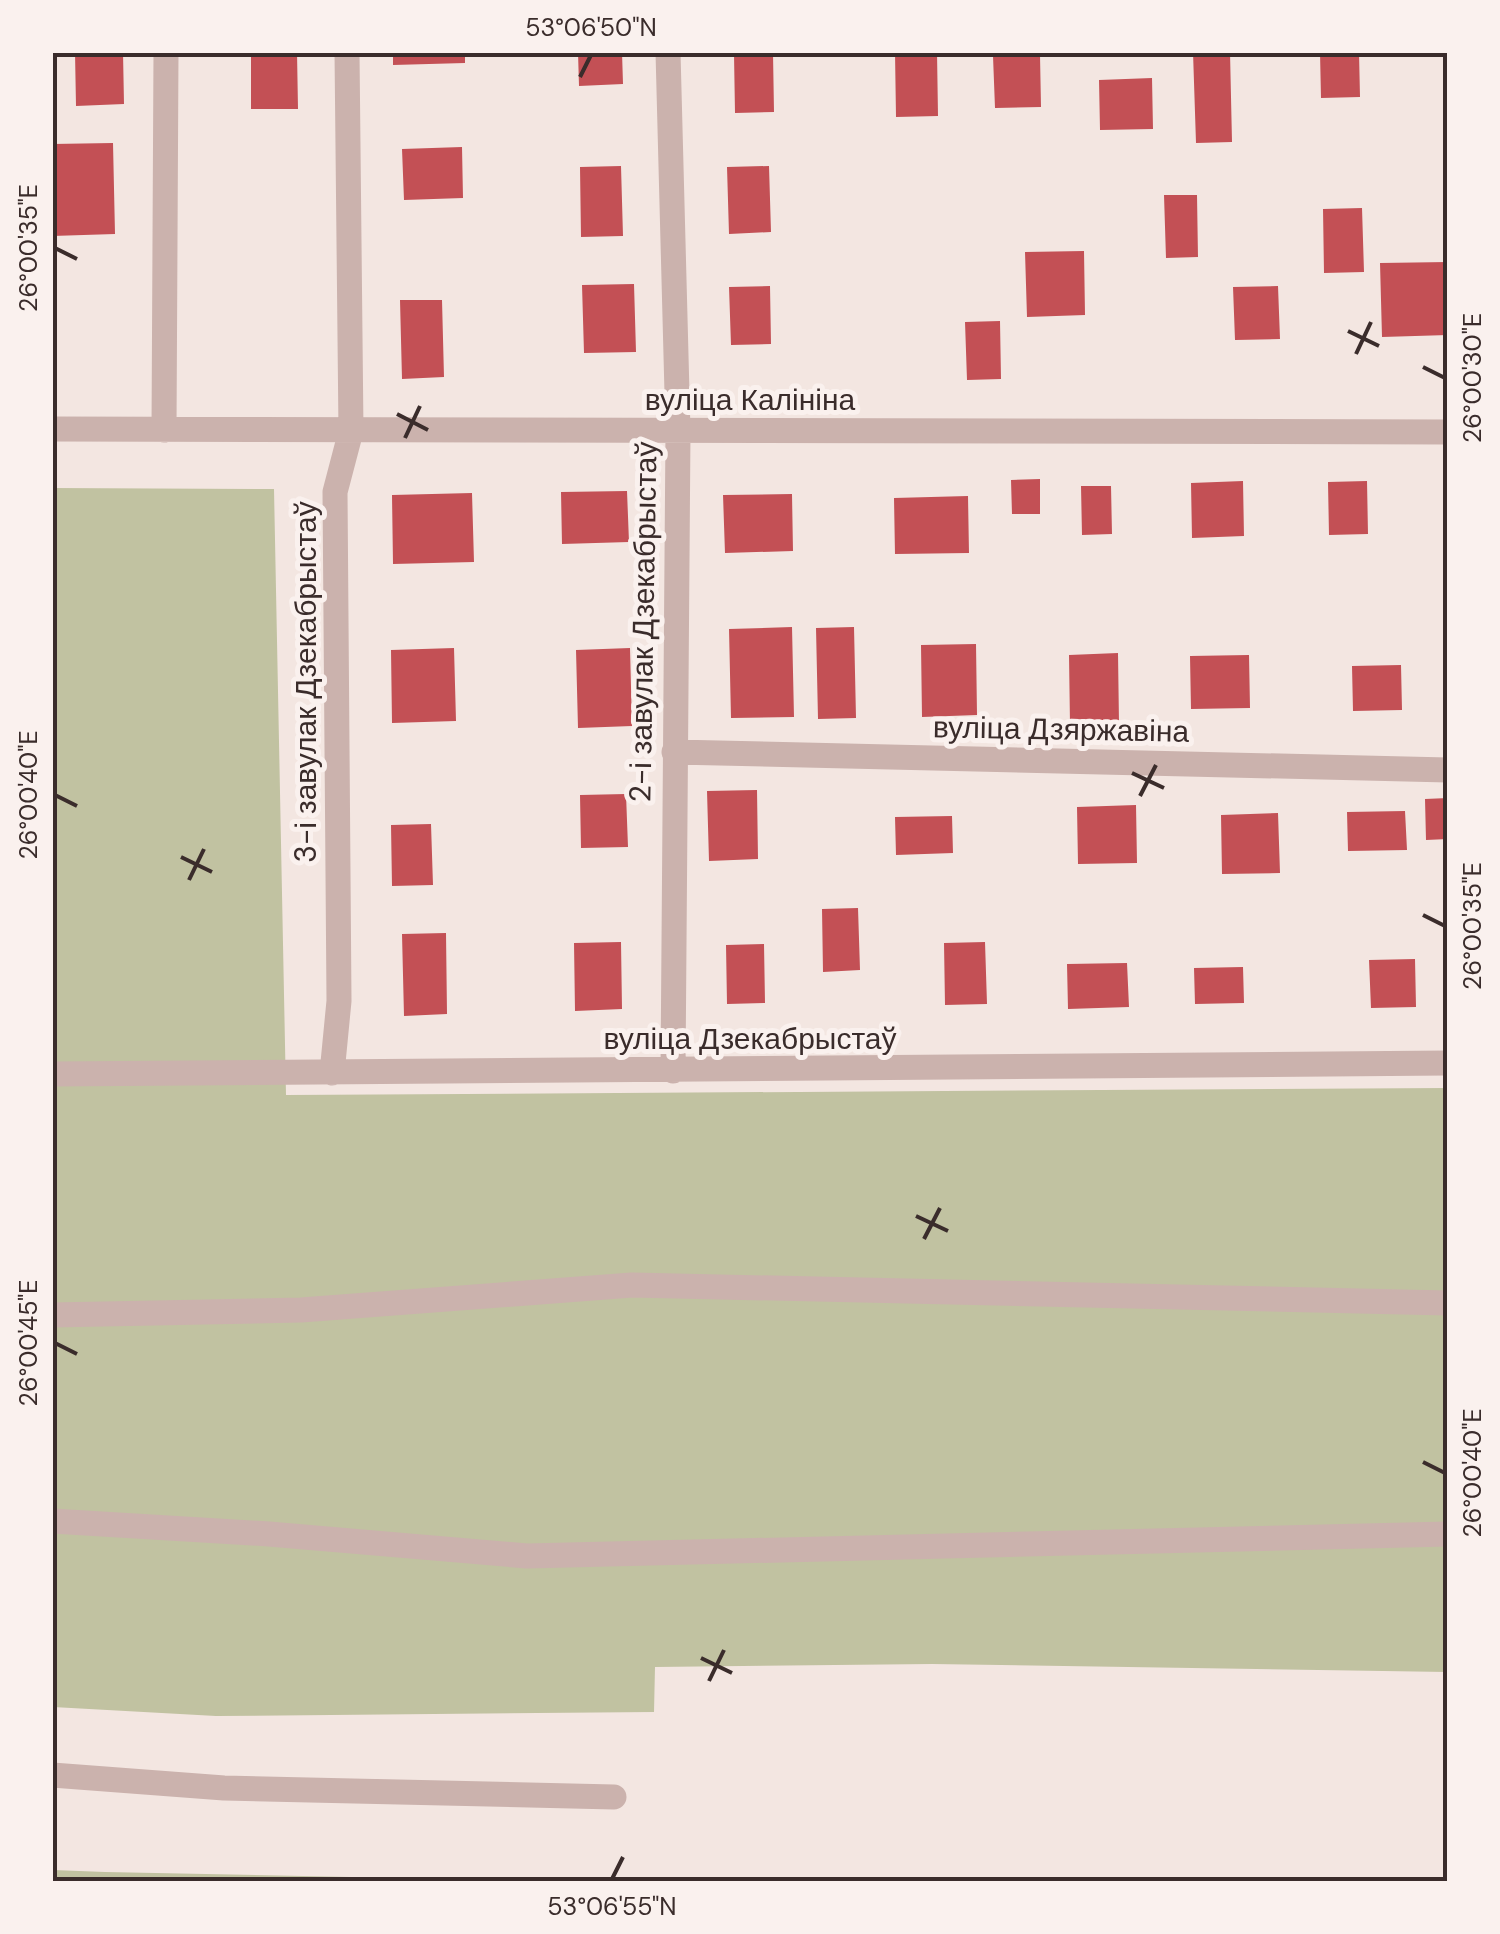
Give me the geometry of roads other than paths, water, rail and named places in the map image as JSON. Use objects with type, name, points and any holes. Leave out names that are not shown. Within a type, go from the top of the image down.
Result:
[{"type":"street","points":[[164,430],[166,52]]},
{"type":"street","name":"3-і завулак Дзекабрыстаў","points":[[332,1073],[339,1001],[335,492],[350,431],[346,52]]},
{"type":"street","name":"2-і завулак Дзекабрыстаў","points":[[668,52],[678,432],[673,1071]]},
{"type":"street","name":"вуліца Калініна","points":[[52,429],[1448,432]]},
{"type":"street","name":"вуліца Дзяржавіна","points":[[674,752],[1448,770]]},
{"type":"street","name":"вуліца Дзекабрыстаў","points":[[52,1074],[1448,1064]]},
{"type":"street","points":[[52,1316],[301,1310],[632,1285],[1448,1303]]},
{"type":"street","points":[[52,1521],[269,1534],[526,1556],[1448,1534]]},
{"type":"street","points":[[52,1776],[224,1788],[614,1798]]}]
